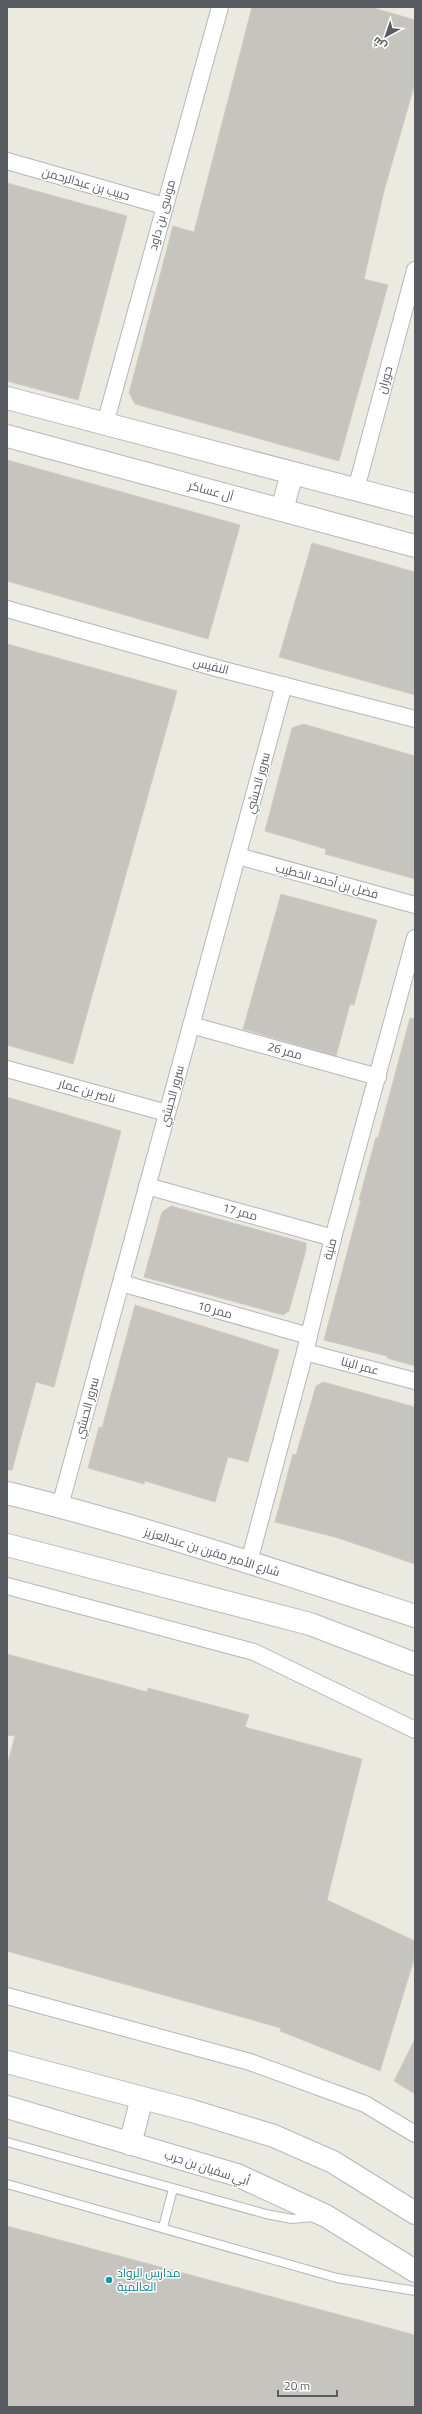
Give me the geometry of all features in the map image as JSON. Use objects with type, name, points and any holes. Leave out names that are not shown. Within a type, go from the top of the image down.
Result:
[{"type":"street","name":"موسى بن داود","points":[[105,424],[220,7]]},
{"type":"street","name":"حبيب بن عبدالرحمن","points":[[7,161],[164,206]]},
{"type":"street","name":"حوران","points":[[356,489],[415,270]]},
{"type":"street","points":[[7,398],[292,474],[356,489],[415,506]]},
{"type":"street","name":"آل عساكر","points":[[7,436],[415,546]]},
{"type":"street","points":[[282,509],[292,474]]},
{"type":"street","name":"النفيس","points":[[7,609],[284,685],[415,719]]},
{"type":"street","name":"سرور الحبشي","points":[[60,1506],[284,685]]},
{"type":"street","name":"فضل بن أحمد الخطيب","points":[[238,856],[415,905]]},
{"type":"street","name":"منية","points":[[249,1562],[305,1352],[333,1238],[415,938]]},
{"type":"street","name":"ممر 26","points":[[191,1025],[378,1077]]},
{"type":"street","name":"ناصر بن عمار","points":[[7,1069],[167,1113]]},
{"type":"street","name":"ممر 17","points":[[147,1186],[333,1238]]},
{"type":"street","name":"ممر 10","points":[[121,1284],[309,1336]]},
{"type":"street","name":"عمر البنا","points":[[305,1352],[415,1381]]},
{"type":"street","name":"شارع الأمير مقرن بن عبدالعزيز","points":[[7,1493],[60,1506],[249,1562],[415,1616]]},
{"type":"street","points":[[7,1545],[310,1624],[415,1664]]},
{"type":"street","points":[[7,1586],[254,1652],[415,1730]]},
{"type":"street","points":[[7,1996],[250,2062],[364,2104],[415,2134]]},
{"type":"street","points":[[7,2062],[142,2098],[274,2136],[332,2162],[415,2213]]},
{"type":"street","points":[[130,2144],[142,2098]]},
{"type":"street","name":"أبي سفيان بن حرب","points":[[7,2108],[237,2175],[326,2216],[415,2271]]},
{"type":"lane","points":[[7,2142],[173,2189],[292,2219],[326,2216]]},
{"type":"lane","points":[[7,2184],[163,2227],[337,2278],[415,2291]]},
{"type":"lane","points":[[163,2227],[173,2189]]},
{"type":"building","points":[[252,7],[370,7],[415,20],[415,83],[384,191],[364,279],[388,285],[339,461],[135,404],[129,393],[173,226],[194,232]]},
{"type":"building","points":[[7,183],[127,216],[78,400],[7,381]]},
{"type":"building","points":[[7,460],[240,525],[208,639],[7,581]]},
{"type":"building","points":[[312,543],[415,572],[415,695],[279,657]]},
{"type":"building","points":[[7,644],[177,691],[73,1064],[7,1045]]},
{"type":"building","points":[[303,724],[415,756],[415,879],[325,854],[326,849],[265,831],[292,728]]},
{"type":"building","points":[[281,894],[377,920],[354,1005],[350,1004],[336,1056],[243,1029]]},
{"type":"building","points":[[410,1018],[415,1019],[415,1366],[387,1358],[387,1356],[324,1340],[361,1200],[359,1200],[376,1137],[378,1138]]},
{"type":"building","points":[[7,1097],[121,1131],[54,1387],[36,1382],[12,1470],[7,1470]]},
{"type":"building","points":[[171,1206],[306,1243],[306,1250],[289,1311],[283,1315],[144,1277],[162,1212]]},
{"type":"building","points":[[135,1305],[279,1350],[248,1462],[228,1457],[215,1502],[145,1481],[144,1484],[88,1468],[99,1427],[102,1428]]},
{"type":"building","points":[[323,1382],[415,1407],[415,1564],[335,1537],[275,1522],[293,1454],[296,1455],[316,1386]]},
{"type":"building","points":[[7,1654],[147,1692],[148,1688],[249,1715],[245,1727],[362,1759],[327,1900],[415,1941],[415,1956],[380,2071],[280,2031],[281,2028],[7,1951],[7,1766],[15,1736],[7,1735]]},
{"type":"building","points":[[415,2039],[415,2094],[394,2081]]},
{"type":"building","name":"مدارس الرواد العالمية","points":[[7,2226],[415,2335],[415,2407],[7,2407]]},
{"type":"place","name":"مدارس الرواد العالمية","points":[[109,2280]]}]
